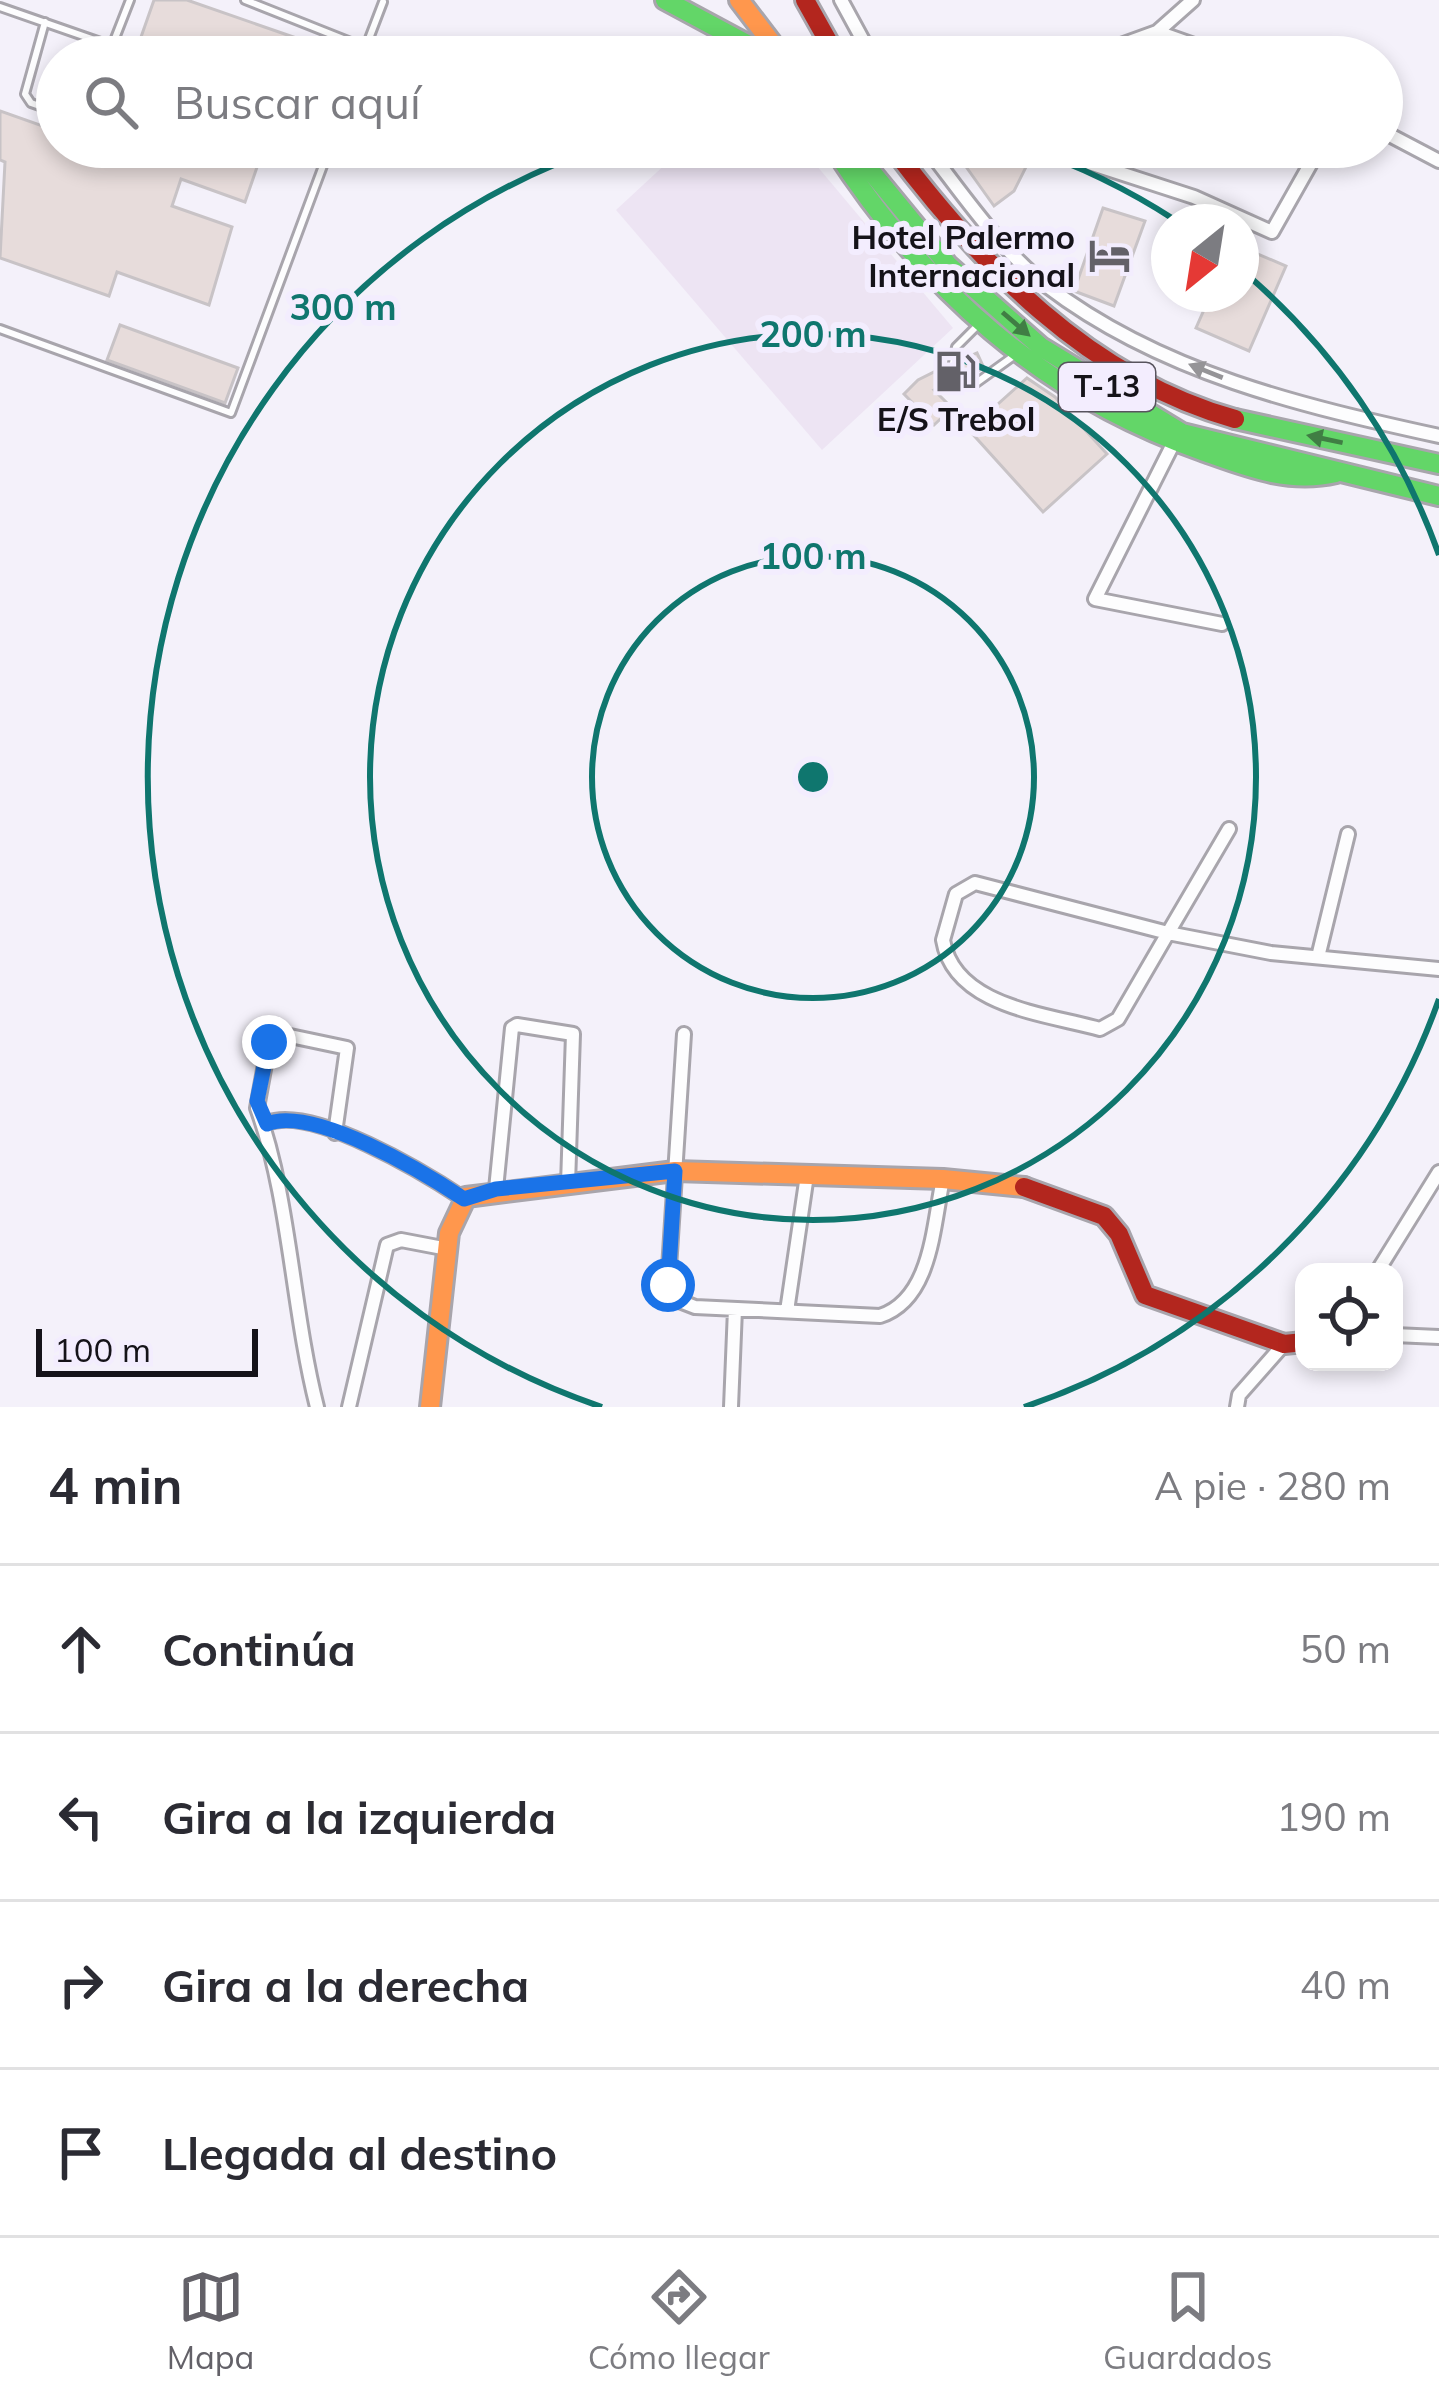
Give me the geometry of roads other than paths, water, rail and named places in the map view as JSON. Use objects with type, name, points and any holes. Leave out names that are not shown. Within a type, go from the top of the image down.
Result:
[{"type":"main road","points":[[665,0],[732,36]]},
{"type":"main road","points":[[739,0],[767,36]]},
{"type":"main road","points":[[805,0],[825,36]]},
{"type":"main road","name":"T-13","points":[[848,168],[914,257],[977,326],[1099,408],[1173,444],[1302,482],[1336,473]]},
{"type":"main road","name":"T-13","points":[[868,168],[948,265],[1041,346],[1182,434],[1439,496]]},
{"type":"main road","name":"T-13","points":[[908,168],[958,234],[1025,302],[1129,371],[1228,418],[1439,464]]},
{"type":"main road","points":[[430,1407],[448,1250],[464,1199],[496,1189],[675,1171],[943,1179],[1033,1188],[1104,1216],[1119,1234],[1145,1294],[1294,1343]]},
{"type":"street","points":[[841,0],[861,36]]},
{"type":"street","points":[[1146,36],[1193,0]]},
{"type":"street","points":[[1157,32],[1168,36]]},
{"type":"street","points":[[1403,142],[1439,161]]},
{"type":"street","name":"T-13","points":[[944,168],[1045,285],[1150,349],[1283,402],[1439,436]]},
{"type":"street","points":[[1104,168],[1193,197],[1272,232],[1308,168]]},
{"type":"street","points":[[1173,444],[1095,599],[1222,624]]},
{"type":"street","points":[[1229,830],[1168,933],[1118,1019],[1100,1029],[980,992],[951,966],[943,940],[956,894],[975,884],[1168,933],[1318,957],[1439,969]]},
{"type":"street","points":[[1318,957],[1348,834]]},
{"type":"street","points":[[496,1189],[512,1028],[517,1025],[573,1034],[568,1184]]},
{"type":"street","points":[[317,1407],[292,1254],[264,1138],[267,1124],[257,1101],[270,1038],[279,1032],[346,1048],[335,1133]]},
{"type":"street","points":[[684,1034],[668,1285],[677,1300],[695,1307],[880,1316],[897,1310],[922,1273],[943,1179]]},
{"type":"street","points":[[267,1124],[289,1122],[335,1133],[411,1166],[464,1199]]},
{"type":"street","points":[[1383,1263],[1439,1172]]},
{"type":"street","points":[[788,1311],[807,1174]]},
{"type":"street","points":[[349,1407],[387,1245],[406,1241],[448,1250]]},
{"type":"street","points":[[731,1407],[735,1309]]},
{"type":"street","points":[[1403,1335],[1439,1337]]},
{"type":"street","points":[[1237,1407],[1239,1396],[1294,1343]]},
{"type":"lane","points":[[116,36],[130,0]]},
{"type":"lane","points":[[245,0],[336,36]]},
{"type":"lane","points":[[370,36],[382,2]]},
{"type":"lane","points":[[0,7],[84,36]]},
{"type":"lane","points":[[41,36],[45,22]]},
{"type":"lane","points":[[36,54],[25,94],[36,105]]},
{"type":"lane","points":[[0,329],[231,412],[322,168]]},
{"type":"lane","points":[[953,363],[956,347],[977,326]]},
{"type":"lane","points":[[960,379],[972,386],[1015,355]]},
{"type":"place","name":"Hotel Palermo Internacional","points":[[1109,256]]},
{"type":"place","name":"E/S Trebol","points":[[956,371]]}]
